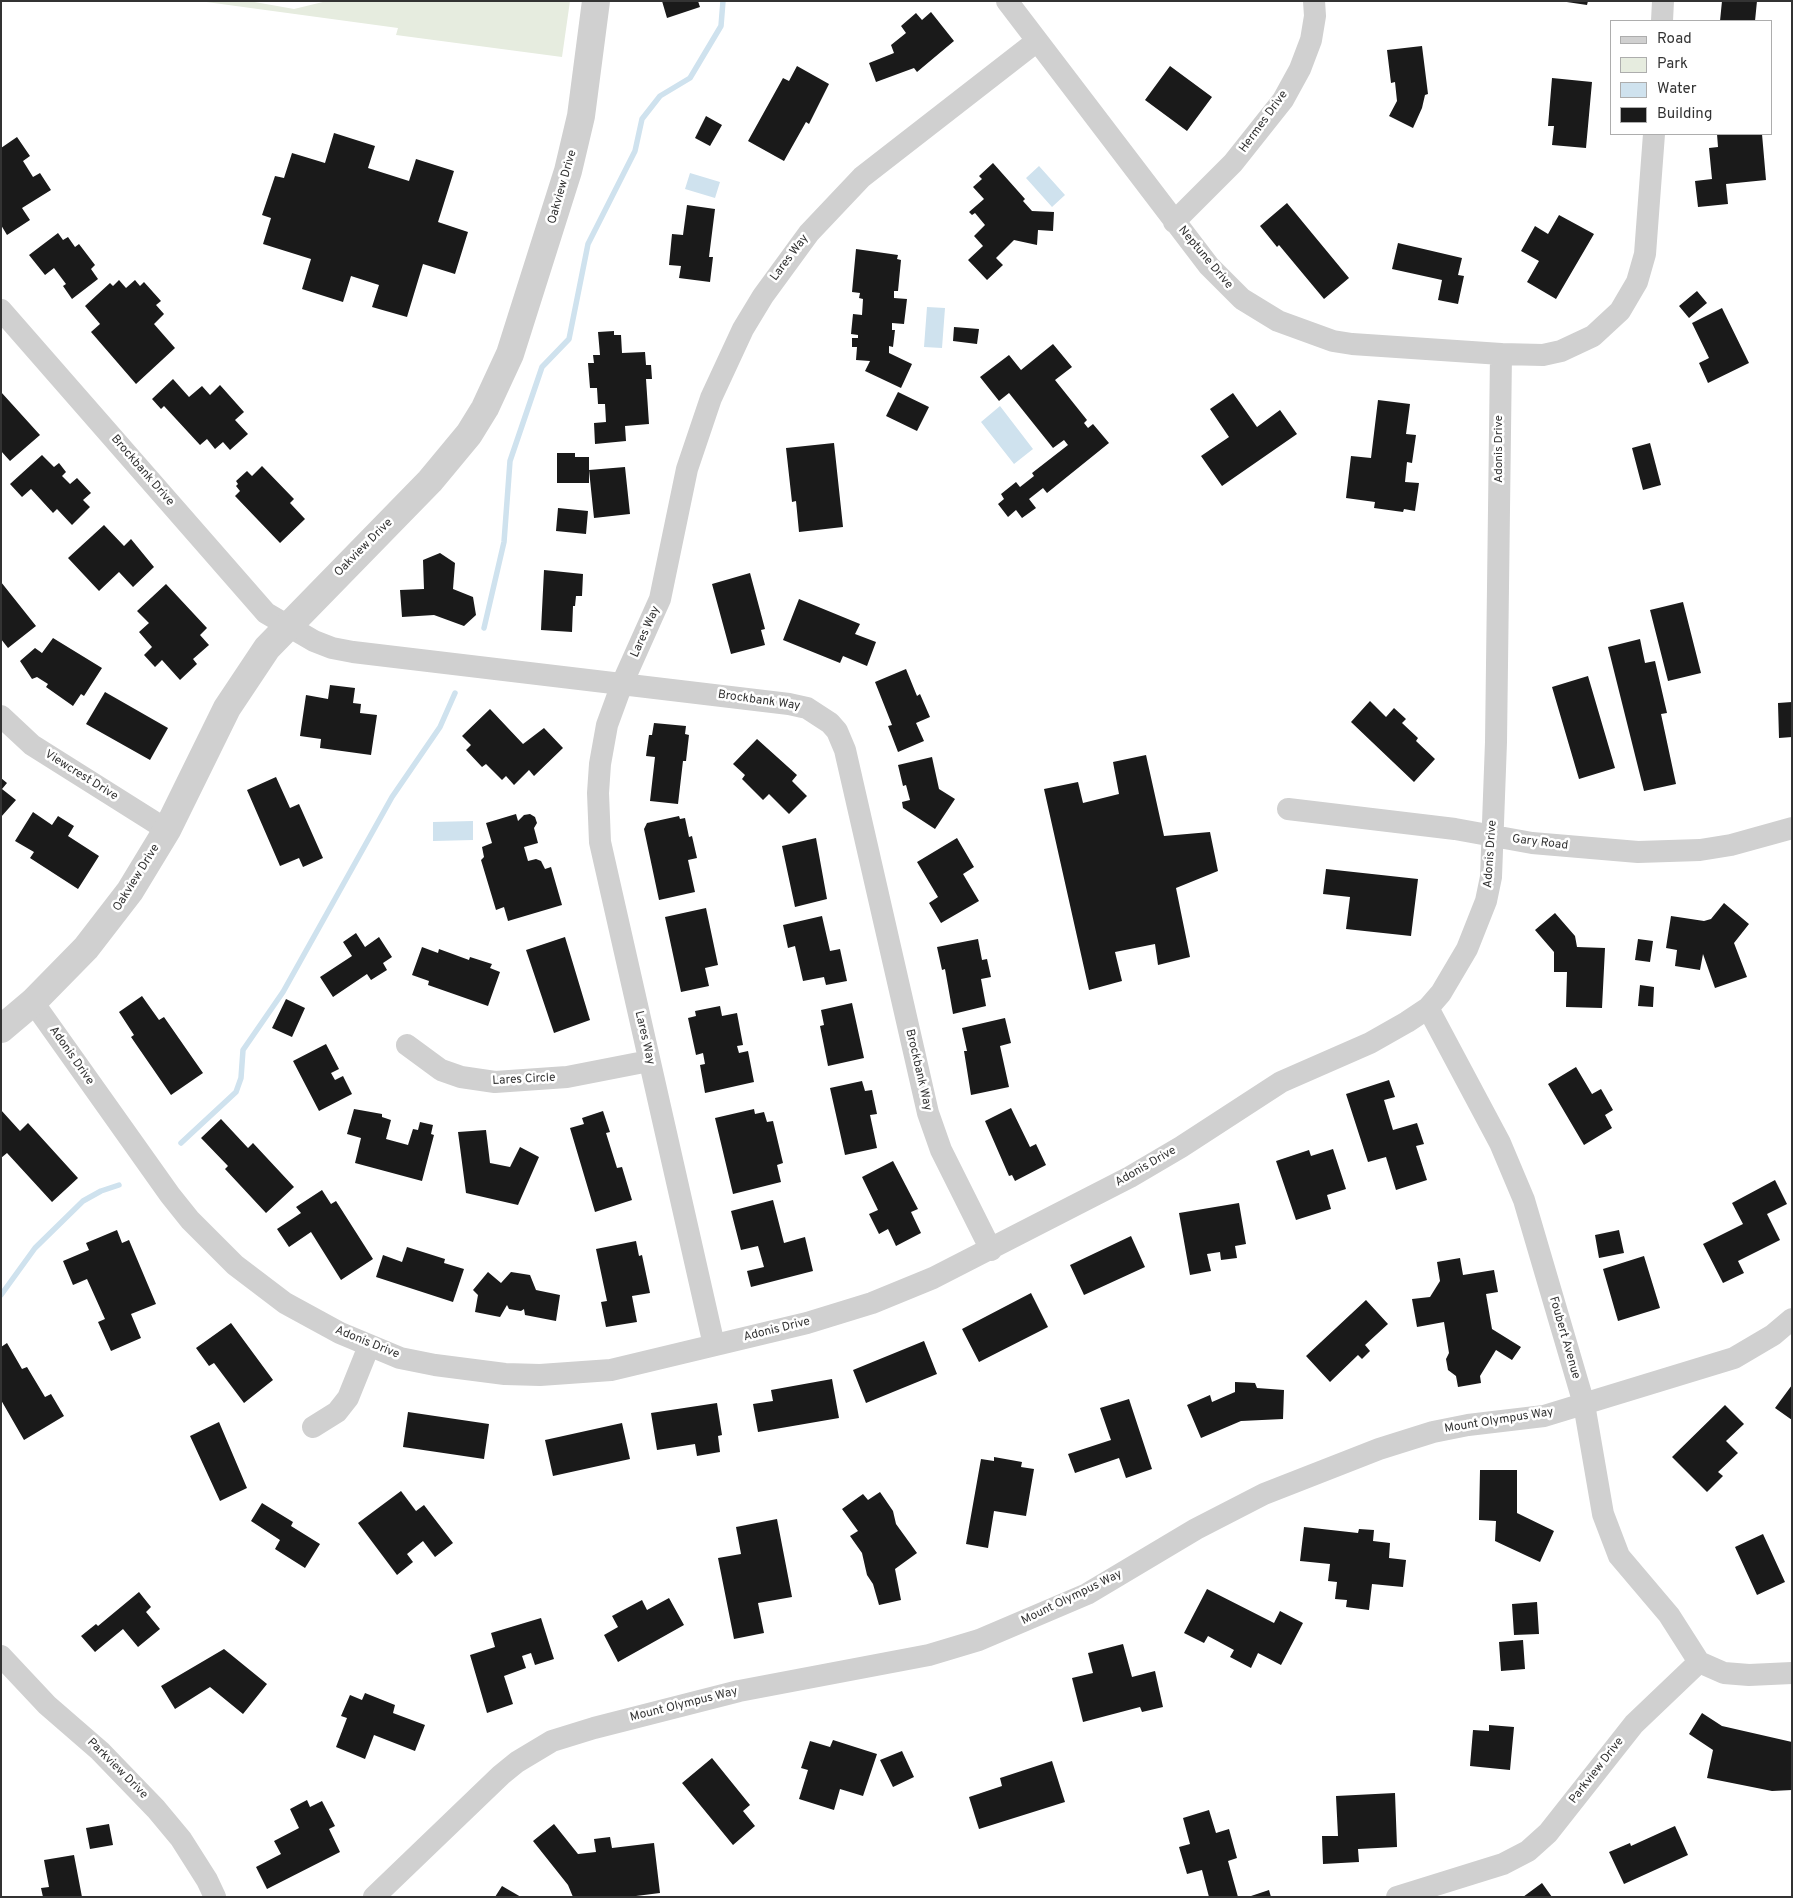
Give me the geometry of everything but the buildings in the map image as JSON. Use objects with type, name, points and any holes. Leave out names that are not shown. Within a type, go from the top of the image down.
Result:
[{"type":"street","name":"Oakview Drive","points":[[1,1029],[33,1002],[86,948],[110,920],[167,830],[226,708],[253,666],[288,626],[450,459],[469,434],[499,381],[523,316],[575,143],[585,90],[596,1]]},
{"type":"street","name":"Neptune Drive","points":[[1007,1],[1174,222],[1209,266],[1242,299],[1259,311],[1297,329],[1352,344],[1501,354]]},
{"type":"street","name":"Hermes Drive","points":[[1174,222],[1240,156],[1283,100],[1300,69],[1311,40],[1315,16],[1314,1]]},
{"type":"street","points":[[1662,20],[1663,1]]},
{"type":"street","name":"Lares Way","points":[[714,1345],[604,863],[598,817],[602,744],[622,684],[660,599],[666,580],[687,469],[710,398],[743,329],[763,296],[809,233],[862,177],[1037,41]]},
{"type":"street","points":[[1501,354],[1543,355],[1561,351],[1593,336],[1620,311],[1637,282],[1645,254],[1654,135]]},
{"type":"street","name":"Brockbank Drive","points":[[1,310],[266,613],[288,626]]},
{"type":"street","name":"Adonis Drive","points":[[33,1002],[170,1195],[212,1243],[254,1280],[285,1303],[312,1319],[369,1346],[400,1358],[434,1365],[505,1374],[540,1375],[611,1370],[807,1323],[872,1303],[933,1278],[991,1250],[1156,1163],[1281,1082],[1370,1043],[1428,1008],[1455,972],[1478,926],[1491,877],[1501,354]]},
{"type":"street","name":"Brockbank Way","points":[[288,626],[323,645],[348,651],[798,706],[824,717],[837,731],[847,755],[928,1113],[941,1150],[991,1250]]},
{"type":"street","name":"Viewcrest Drive","points":[[1,716],[32,745],[167,830]]},
{"type":"street","name":"Gary Road","points":[[1288,809],[1455,829],[1493,836],[1606,850],[1670,853],[1732,845],[1792,828]]},
{"type":"street","name":"Foubert Avenue","points":[[1428,1008],[1500,1143],[1521,1192],[1584,1404],[1595,1480],[1603,1514],[1619,1556],[1669,1615],[1699,1662]]},
{"type":"street","name":"Lares Circle","points":[[407,1045],[441,1070],[461,1077],[489,1082],[519,1082],[566,1077],[649,1061]]},
{"type":"street","name":"Mount Olympus Way","points":[[374,1897],[501,1775],[523,1758],[552,1741],[594,1728],[739,1691],[929,1655],[979,1640],[1087,1594],[1196,1529],[1282,1487],[1380,1449],[1432,1432],[1468,1425],[1544,1416],[1734,1358],[1773,1335],[1792,1318]]},
{"type":"street","points":[[313,1427],[337,1412],[348,1398],[369,1346]]},
{"type":"street","name":"Parkview Drive","points":[[1,1656],[48,1705],[100,1751],[156,1809],[181,1839],[207,1880],[215,1897]]},
{"type":"street","points":[[1699,1662],[1724,1673],[1749,1675],[1792,1672]]},
{"type":"street","name":"Parkview Drive","points":[[1397,1897],[1460,1888],[1528,1851],[1548,1833],[1634,1724],[1699,1662]]},
{"type":"green space","points":[[199,1],[249,1],[294,9],[327,1],[570,1],[562,57],[396,35],[398,28]]},
{"type":"water","points":[[1039,166],[1065,195],[1052,207],[1026,178]]},
{"type":"water","points":[[690,173],[720,182],[715,198],[685,189]]},
{"type":"water","points":[[927,307],[945,308],[942,348],[924,347]]},
{"type":"water","points":[[1000,406],[1033,449],[1014,464],[981,422]]},
{"type":"water","points":[[473,821],[473,840],[433,841],[433,822]]},
{"type":"waterway","points":[[484,628],[504,542],[510,461],[542,367],[569,339],[588,244],[635,151],[642,119],[660,96],[690,78],[721,26],[723,1]]},
{"type":"waterway","points":[[181,1143],[236,1092],[241,1078],[243,1050],[283,992],[392,797],[440,727],[455,693]]},
{"type":"waterway","points":[[1,1295],[35,1248],[83,1201],[101,1191],[119,1185]]}]
